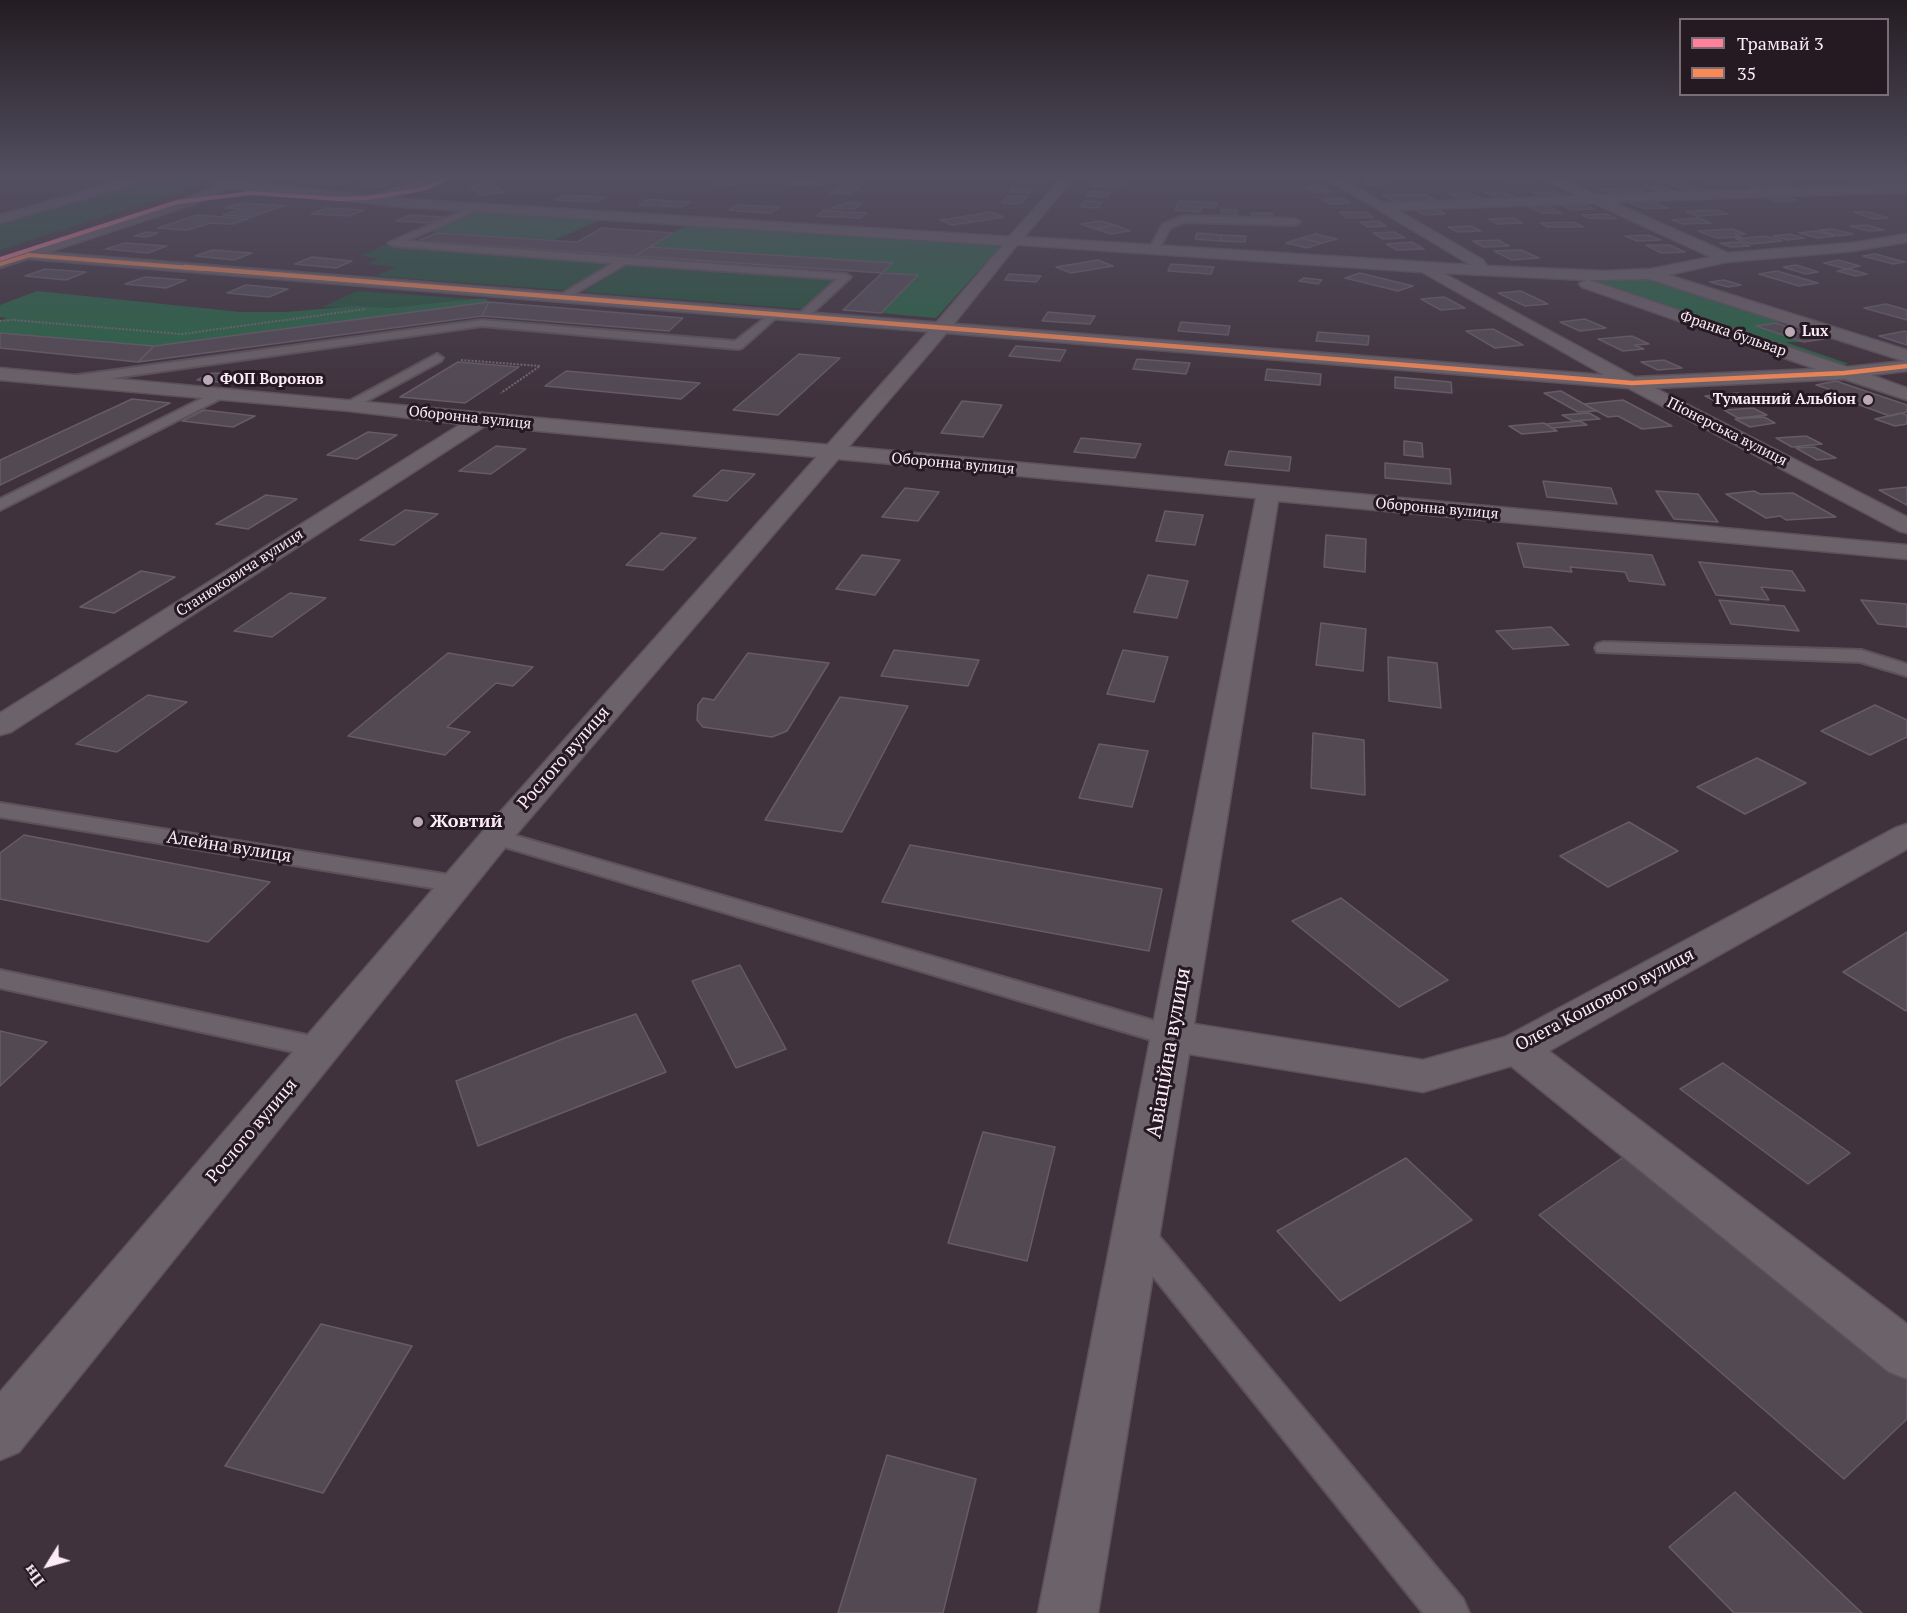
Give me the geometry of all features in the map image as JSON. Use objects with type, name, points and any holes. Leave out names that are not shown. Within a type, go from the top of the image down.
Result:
[{"type":"street","points":[[0,264],[40,251]]},
{"type":"street","name":"Рослого вулиця","points":[[0,1433],[496,837],[830,452],[942,327],[1005,251]]},
{"type":"street","points":[[1174,251],[1560,275],[1651,274],[1726,258],[1803,251]]},
{"type":"street","points":[[1458,251],[1478,263],[1482,270]]},
{"type":"street","points":[[1711,251],[1726,258]]},
{"type":"street","points":[[29,255],[1632,383],[1844,373],[1907,366]]},
{"type":"street","name":"Піонерська вулиця","points":[[1421,267],[1632,383],[1907,526]]},
{"type":"street","name":"Франка бульвар","points":[[1651,274],[1907,356]]},
{"type":"street","name":"Франка бульвар","points":[[1560,275],[1907,394]]},
{"type":"street","name":"Оборонна вулиця","points":[[0,374],[1907,552]]},
{"type":"street","name":"Станюковича вулиця","points":[[0,726],[473,419]]},
{"type":"street","name":"Авіаційна вулиця","points":[[1068,1613],[1268,494]]},
{"type":"street","name":"Олега Кошового вулиця","points":[[1172,1036],[1423,1076],[1518,1049],[1907,835]]},
{"type":"street","points":[[1518,1049],[1907,1355]]},
{"type":"lane","points":[[499,251],[846,277],[803,316]]},
{"type":"lane","points":[[564,297],[624,261]]},
{"type":"lane","points":[[62,381],[482,323],[738,345],[774,314]]},
{"type":"lane","points":[[349,405],[437,358]]},
{"type":"lane","points":[[0,504],[219,394]]},
{"type":"lane","points":[[1604,648],[1861,656],[1907,670]]},
{"type":"lane","name":"Алейна вулиця","points":[[0,810],[457,884]]},
{"type":"lane","points":[[496,837],[1172,1036]]},
{"type":"lane","points":[[0,979],[321,1048]]},
{"type":"lane","points":[[1137,1234],[1449,1613]]},
{"type":"path","points":[[0,321],[13,320],[182,334],[371,308]]},
{"type":"path","points":[[437,358],[540,366],[473,419]]},
{"type":"green space","points":[[371,251],[464,251],[611,263],[564,290],[375,276],[397,267],[368,264],[379,258],[361,256]]},
{"type":"green space","points":[[715,251],[996,251],[936,318],[881,313],[917,276],[883,272],[892,263]]},
{"type":"green space","points":[[629,264],[836,279],[804,309],[584,292]]},
{"type":"green space","points":[[1651,274],[1787,317],[1776,323],[1758,327],[1804,342],[1785,342],[1849,364],[1825,366],[1560,275]]},
{"type":"green space","points":[[37,291],[240,312],[286,312],[357,306],[388,308],[472,299],[486,299],[489,302],[154,346],[0,333],[0,321],[7,318],[0,317],[0,305]]},
{"type":"green space","points":[[357,291],[472,299],[388,308],[322,307]]},
{"type":"building","points":[[209,251],[252,253],[234,260],[195,256]]},
{"type":"building","points":[[566,251],[643,251],[635,256]]},
{"type":"building","points":[[643,251],[715,251],[893,263],[882,273],[635,256]]},
{"type":"building","points":[[1495,251],[1524,251],[1539,258],[1512,260]]},
{"type":"building","points":[[1658,251],[1685,252],[1661,253]]},
{"type":"building","points":[[1875,254],[1905,262],[1893,264],[1863,256]]},
{"type":"building","points":[[312,257],[352,261],[336,268],[295,264]]},
{"type":"building","points":[[1098,260],[1113,266],[1071,273],[1056,267]]},
{"type":"building","points":[[1838,260],[1860,266],[1846,269],[1824,263]]},
{"type":"building","points":[[1171,264],[1214,267],[1211,274],[1168,271]]},
{"type":"building","points":[[1796,265],[1818,272],[1806,274],[1783,267]]},
{"type":"building","points":[[45,269],[86,272],[66,280],[25,276]]},
{"type":"building","points":[[1849,269],[1867,274],[1856,276],[1837,271]]},
{"type":"building","points":[[1777,271],[1818,283],[1799,286],[1759,274]]},
{"type":"building","points":[[882,273],[918,275],[881,313],[843,310]]},
{"type":"building","points":[[1360,273],[1413,286],[1398,291],[1345,278]]},
{"type":"building","points":[[1009,274],[1041,276],[1036,282],[1005,280]]},
{"type":"building","points":[[145,277],[186,280],[166,288],[125,284]]},
{"type":"building","points":[[1304,278],[1322,280],[1318,284],[1299,281]]},
{"type":"building","points":[[1724,280],[1741,285],[1728,287],[1710,282]]},
{"type":"building","points":[[246,285],[288,289],[269,297],[227,293]]},
{"type":"building","points":[[1521,291],[1548,304],[1525,306],[1498,293]]},
{"type":"building","points":[[1444,297],[1465,308],[1441,310],[1421,299]]},
{"type":"building","points":[[489,302],[482,316],[138,362],[154,346]]},
{"type":"building","points":[[489,302],[683,318],[669,331],[482,316]]},
{"type":"building","points":[[1886,304],[1907,310],[1907,320],[1864,308]]},
{"type":"building","points":[[1048,312],[1095,316],[1090,324],[1042,321]]},
{"type":"building","points":[[1585,319],[1606,328],[1580,331],[1560,322]]},
{"type":"building","points":[[1181,322],[1230,326],[1228,335],[1178,331]]},
{"type":"building","name":"Lux","points":[[1776,323],[1824,339],[1804,342],[1756,326]]},
{"type":"building","points":[[1493,329],[1523,345],[1495,348],[1466,331]]},
{"type":"building","points":[[1318,332],[1369,336],[1368,345],[1316,341]]},
{"type":"building","points":[[1907,332],[1907,345],[1879,336]]},
{"type":"building","points":[[0,333],[154,346],[138,362],[0,348]]},
{"type":"building","points":[[1632,336],[1649,344],[1634,345],[1644,349],[1623,351],[1598,339]]},
{"type":"building","points":[[1016,346],[1066,350],[1060,361],[1009,356]]},
{"type":"building","points":[[799,354],[840,358],[778,415],[733,410]]},
{"type":"building","points":[[1137,359],[1190,363],[1186,374],[1133,369]]},
{"type":"building","points":[[1664,360],[1682,368],[1658,370],[1641,362]]},
{"type":"building","points":[[458,362],[519,367],[465,403],[400,397]]},
{"type":"building","points":[[1267,369],[1321,374],[1320,385],[1265,380]]},
{"type":"building","points":[[566,371],[700,383],[681,399],[545,386]]},
{"type":"building","points":[[212,373],[233,374],[218,382],[197,380]]},
{"type":"building","points":[[1395,377],[1451,382],[1452,393],[1395,388]]},
{"type":"building","name":"Туманний Альбіон","points":[[1836,381],[1907,405],[1907,412],[1890,416],[1829,394],[1838,392],[1816,385]]},
{"type":"building","points":[[1561,391],[1596,411],[1578,412],[1544,393]]},
{"type":"building","points":[[1738,393],[1759,404],[1734,406],[1727,402],[1719,403],[1705,396]]},
{"type":"building","points":[[132,399],[170,403],[0,485],[0,460]]},
{"type":"building","points":[[1623,400],[1672,426],[1642,429],[1618,416],[1608,417],[1584,404]]},
{"type":"building","points":[[962,401],[1002,405],[983,437],[941,433]]},
{"type":"building","points":[[1753,408],[1767,415],[1738,418],[1724,410]]},
{"type":"building","points":[[204,410],[255,416],[233,427],[182,421]]},
{"type":"building","points":[[1589,413],[1600,419],[1573,421],[1562,415]]},
{"type":"building","points":[[1901,413],[1907,415],[1907,424],[1895,426],[1875,419]]},
{"type":"building","points":[[1764,417],[1775,423],[1750,427],[1735,419]]},
{"type":"building","points":[[1580,421],[1587,425],[1552,428],[1546,424]]},
{"type":"building","points":[[1544,423],[1557,431],[1522,434],[1509,426]]},
{"type":"building","points":[[368,432],[397,435],[357,459],[327,455]]},
{"type":"building","points":[[1806,436],[1822,444],[1792,447],[1776,438]]},
{"type":"building","points":[[1081,438],[1141,444],[1135,458],[1074,452]]},
{"type":"building","points":[[1404,441],[1422,443],[1423,457],[1404,455]]},
{"type":"building","points":[[496,446],[526,449],[491,474],[459,471]]},
{"type":"building","points":[[1814,447],[1836,458],[1817,460],[1796,448]]},
{"type":"building","points":[[1229,451],[1291,457],[1289,471],[1225,465]]},
{"type":"building","points":[[1385,463],[1450,469],[1451,484],[1385,478]]},
{"type":"building","points":[[722,470],[755,474],[727,501],[693,496]]},
{"type":"building","points":[[1543,481],[1611,488],[1617,504],[1547,497]]},
{"type":"building","points":[[1907,487],[1907,505],[1879,490]]},
{"type":"building","points":[[905,488],[939,492],[918,521],[882,517]]},
{"type":"building","points":[[1656,491],[1698,494],[1718,522],[1674,519]]},
{"type":"building","points":[[1754,491],[1760,494],[1793,493],[1836,517],[1786,520],[1780,516],[1766,518],[1726,494]]},
{"type":"building","points":[[266,495],[297,499],[248,529],[216,524]]},
{"type":"building","points":[[405,510],[438,514],[394,545],[360,540]]},
{"type":"building","points":[[1165,511],[1203,515],[1195,545],[1156,541]]},
{"type":"building","points":[[661,533],[696,538],[663,570],[626,565]]},
{"type":"building","points":[[1326,535],[1366,539],[1365,572],[1324,567]]},
{"type":"building","points":[[1517,543],[1652,555],[1665,585],[1629,581],[1625,572],[1570,567],[1572,572],[1524,567]]},
{"type":"building","points":[[862,555],[900,560],[875,595],[836,589]]},
{"type":"building","points":[[1699,562],[1792,571],[1805,591],[1761,587],[1769,600],[1716,595]]},
{"type":"building","points":[[141,571],[175,577],[114,613],[80,607]]},
{"type":"building","points":[[1148,575],[1188,581],[1177,618],[1134,612]]},
{"type":"building","points":[[290,593],[326,598],[272,637],[234,631]]},
{"type":"building","points":[[1719,600],[1784,606],[1799,631],[1731,624]]},
{"type":"building","points":[[1861,600],[1907,604],[1907,627],[1878,624]]},
{"type":"building","points":[[1321,623],[1366,629],[1363,671],[1316,665]]},
{"type":"building","points":[[1551,627],[1569,645],[1513,649],[1496,631]]},
{"type":"building","points":[[894,650],[979,660],[968,686],[881,676]]},
{"type":"building","points":[[1123,650],[1168,657],[1154,702],[1107,694]]},
{"type":"building","points":[[448,653],[533,667],[513,686],[496,683],[447,727],[470,732],[445,755],[348,736]]},
{"type":"building","points":[[748,653],[829,663],[787,731],[772,737],[703,727],[697,720],[698,705],[703,698],[714,700]]},
{"type":"building","points":[[1388,657],[1437,663],[1441,708],[1389,701]]},
{"type":"building","points":[[148,695],[187,702],[117,752],[76,744]]},
{"type":"building","points":[[840,697],[908,706],[842,832],[765,820]]},
{"type":"building","points":[[1875,705],[1907,720],[1907,737],[1870,755],[1821,731]]},
{"type":"building","points":[[1313,733],[1364,740],[1365,795],[1311,788]]},
{"type":"building","points":[[1099,744],[1148,751],[1132,807],[1079,798]]},
{"type":"building","points":[[1757,758],[1806,783],[1745,814],[1697,787]]},
{"type":"building","points":[[1629,822],[1678,851],[1608,887],[1560,856]]},
{"type":"building","points":[[24,835],[270,882],[208,942],[0,899],[0,853]]},
{"type":"building","points":[[910,845],[1162,889],[1149,951],[882,902]]},
{"type":"building","points":[[1341,898],[1448,980],[1399,1007],[1292,921]]},
{"type":"building","points":[[1907,932],[1907,1010],[1906,1011],[1843,972]]},
{"type":"building","points":[[740,965],[786,1049],[736,1068],[692,981]]},
{"type":"building","points":[[636,1014],[666,1072],[478,1146],[456,1081],[565,1038]]},
{"type":"building","points":[[0,1031],[47,1042],[0,1086]]},
{"type":"building","points":[[1723,1063],[1850,1153],[1808,1184],[1680,1089]]},
{"type":"building","points":[[983,1132],[1055,1147],[1027,1261],[948,1243]]},
{"type":"building","points":[[1625,1156],[1907,1377],[1907,1419],[1844,1479],[1539,1215]]},
{"type":"building","points":[[1406,1158],[1472,1220],[1340,1301],[1277,1231]]},
{"type":"building","points":[[321,1324],[412,1346],[323,1493],[225,1466]]},
{"type":"building","points":[[887,1455],[976,1479],[943,1613],[838,1613]]},
{"type":"building","points":[[1735,1492],[1862,1613],[1734,1613],[1669,1547]]},
{"type":"tram line","name":"3","points":[[0,259],[24,251]]},
{"type":"transit line","name":"35","points":[[0,264],[29,255],[1632,383],[1844,373],[1907,366]]},
{"type":"place","name":"Lux","points":[[1790,332]]},
{"type":"place","name":"ФОП Воронов","points":[[208,380]]},
{"type":"place","name":"Туманний Альбіон","points":[[1868,400]]},
{"type":"place","name":"Жовтий","points":[[418,822]]}]
